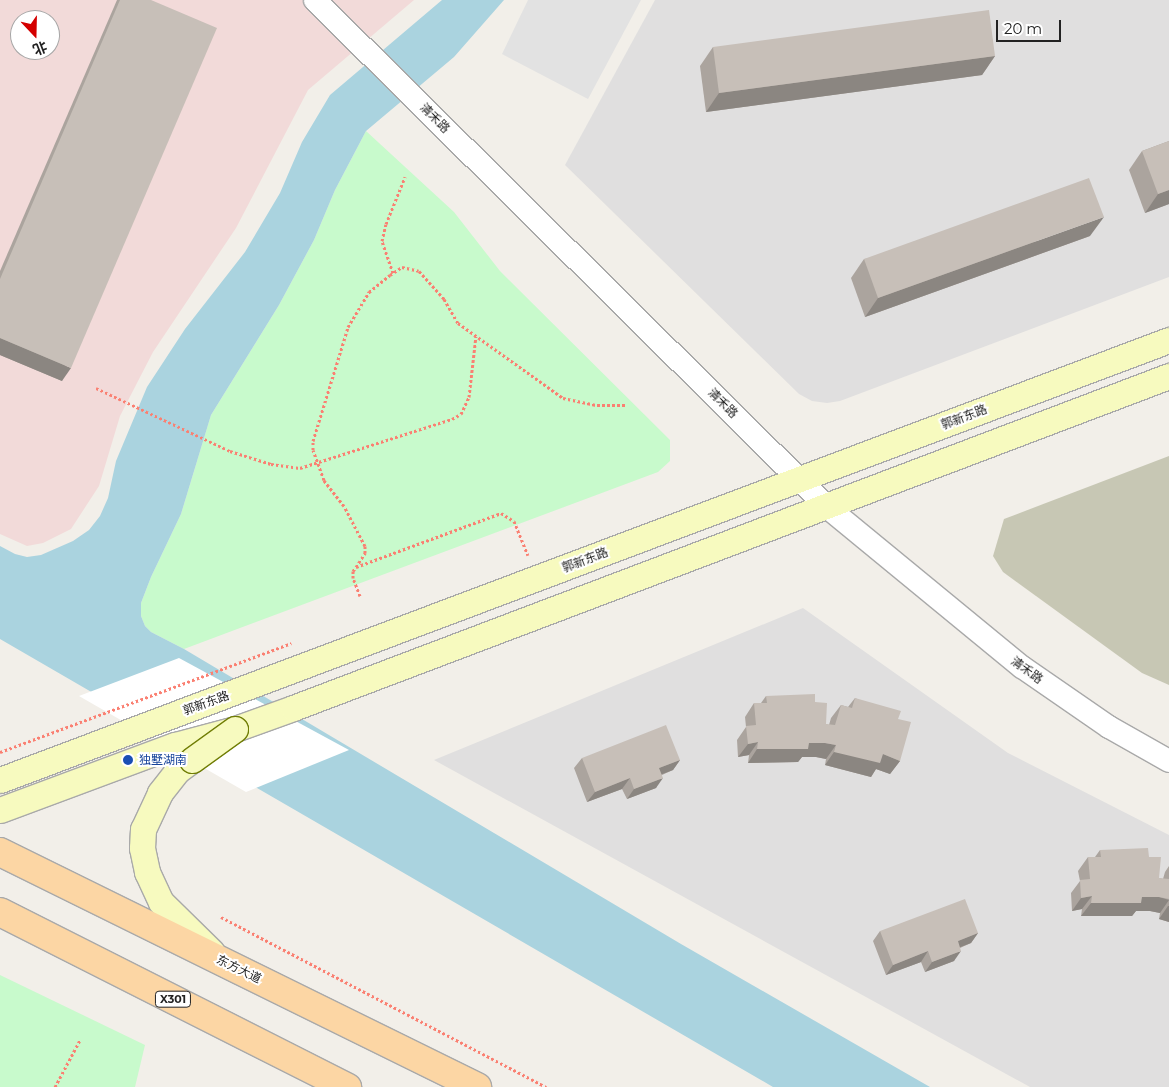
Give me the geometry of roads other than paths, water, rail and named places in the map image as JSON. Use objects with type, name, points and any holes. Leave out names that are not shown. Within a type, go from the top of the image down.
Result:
[{"type":"main road","name":"郭新东路","points":[[0,780],[1169,340]]},
{"type":"main road","points":[[0,810],[183,752],[235,729],[827,507],[1169,376]]},
{"type":"main road","points":[[183,752],[177,771],[160,793],[143,829],[142,848],[147,872],[161,902],[221,960]]},
{"type":"main road","name":"东方大道","points":[[0,852],[478,1087]]},
{"type":"main road","name":"X301","points":[[0,912],[346,1087]]},
{"type":"street","name":"清禾路","points":[[315,0],[827,507],[1022,667],[1109,727],[1169,761]]},
{"type":"water","points":[[442,0],[504,0],[454,57],[366,131],[335,190],[314,240],[279,305],[211,415],[181,514],[151,577],[141,603],[141,616],[145,626],[151,632],[184,649],[681,944],[930,1087],[773,1087],[0,639],[0,546],[15,554],[27,557],[41,555],[73,541],[89,530],[100,516],[108,498],[116,461],[147,387],[185,329],[245,252],[280,193],[302,142],[330,95]]},
{"type":"place","name":"独墅湖南","points":[[128,760]]}]
